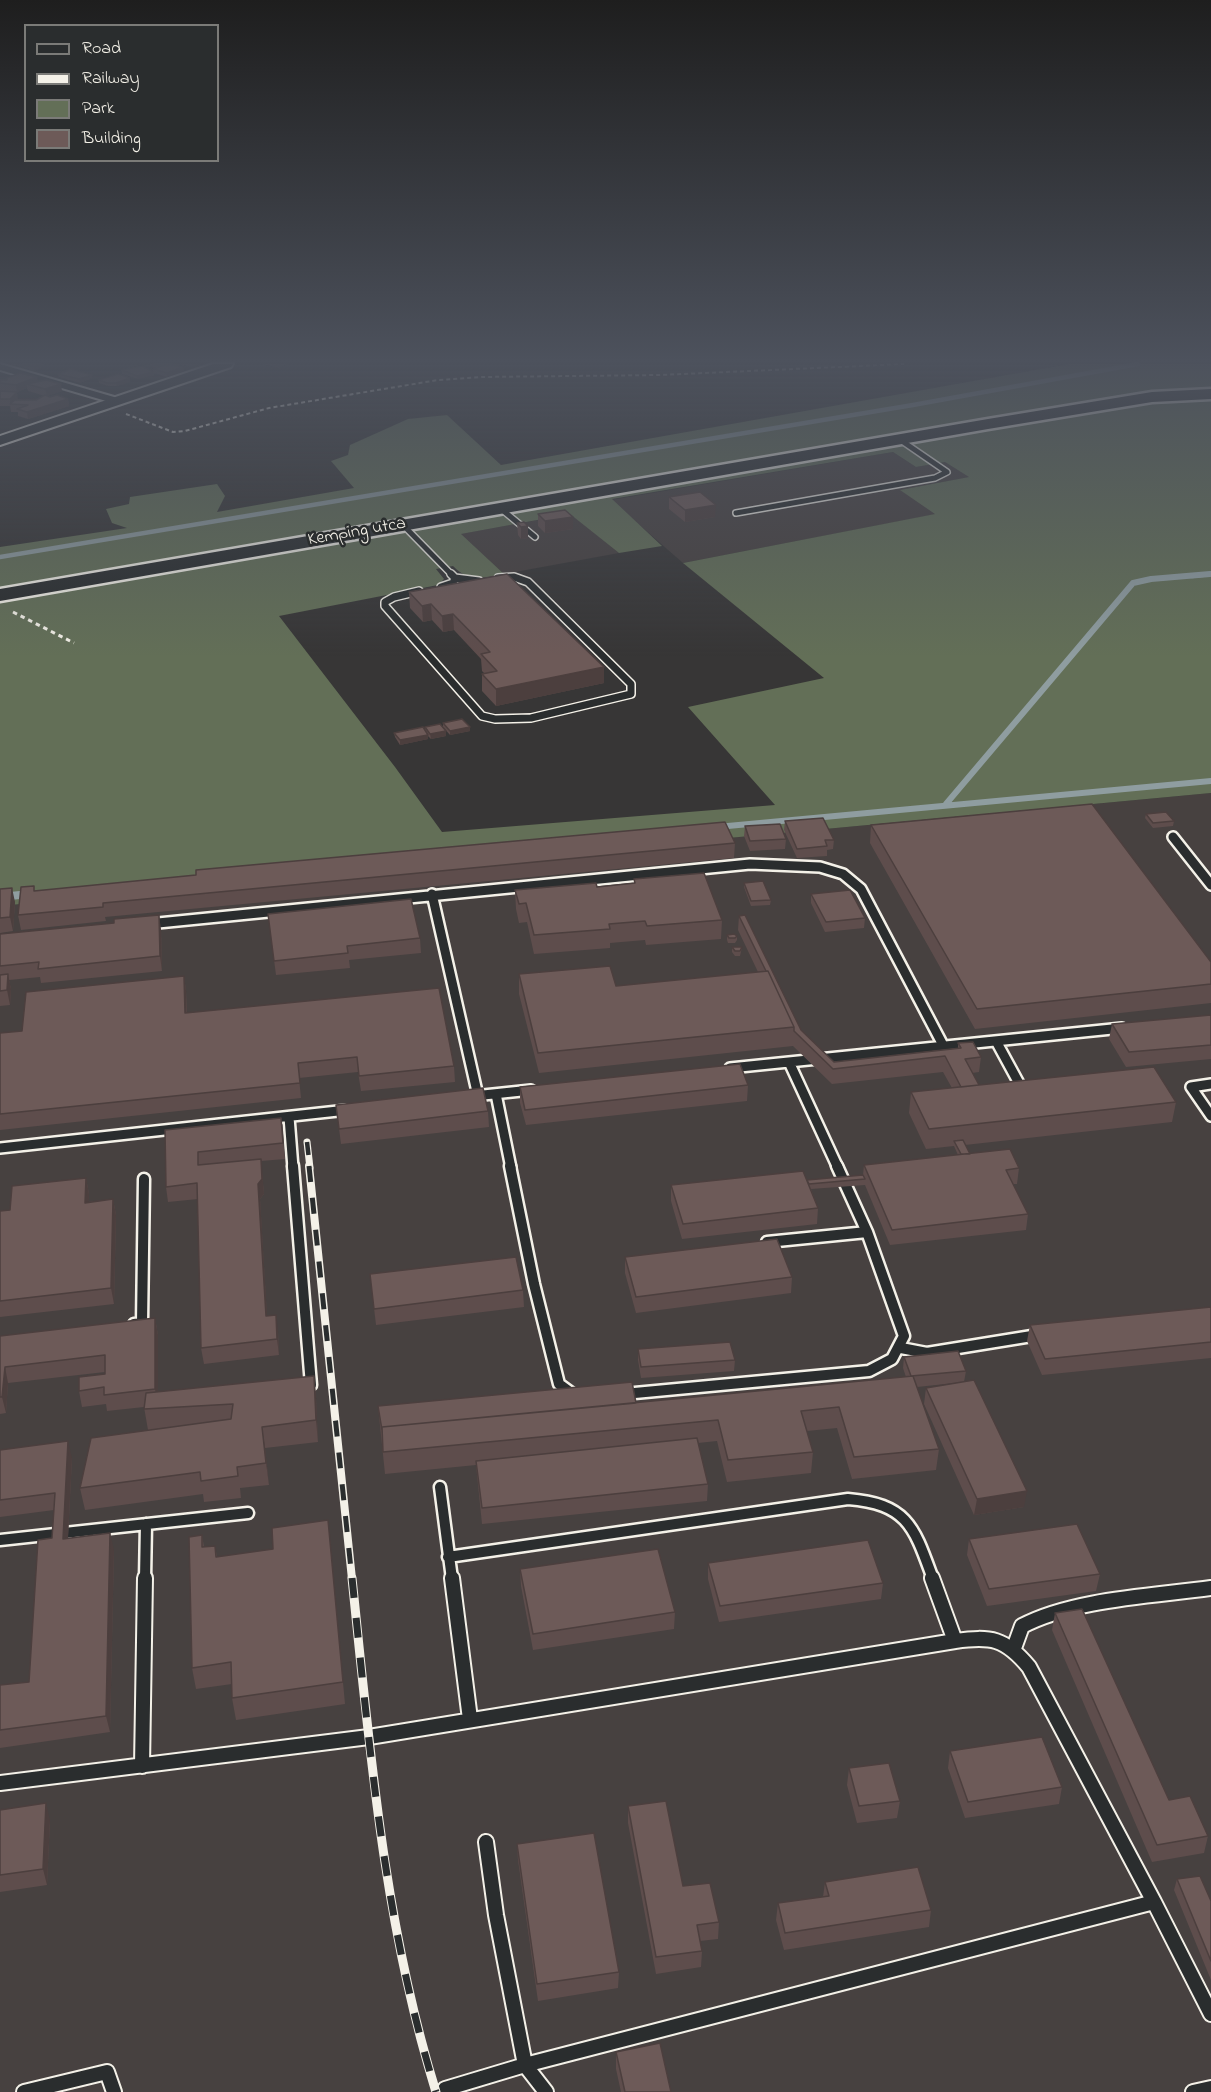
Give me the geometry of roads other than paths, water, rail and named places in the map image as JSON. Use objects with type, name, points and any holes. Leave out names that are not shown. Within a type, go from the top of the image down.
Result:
[{"type":"main road","name":"Kemping utca","points":[[0,595],[768,462]]},
{"type":"lane","points":[[736,513],[935,478],[945,474],[944,468],[934,462]]},
{"type":"lane","points":[[500,508],[535,537]]},
{"type":"lane","points":[[403,525],[455,578],[469,582],[508,577],[526,581],[631,684],[633,691],[625,697],[512,721],[497,721],[482,716],[385,606],[387,600],[394,597],[451,585],[456,582],[455,578]]},
{"type":"lane","points":[[1173,837],[1211,885]]},
{"type":"lane","points":[[140,925],[750,864],[820,867],[843,874],[861,889],[944,1047]]},
{"type":"lane","points":[[432,894],[478,1096]]},
{"type":"lane","points":[[719,1070],[1132,1026]]},
{"type":"lane","points":[[996,1041],[1021,1087]]},
{"type":"lane","points":[[612,1395],[869,1371],[886,1365],[896,1357],[901,1348],[904,1336],[867,1232],[789,1062]]},
{"type":"lane","points":[[1211,1084],[1191,1087],[1211,1116]]},
{"type":"lane","points":[[466,1097],[543,1089]]},
{"type":"lane","points":[[496,1094],[534,1284],[559,1384],[567,1392],[589,1397]]},
{"type":"lane","points":[[0,1148],[360,1109]]},
{"type":"lane","points":[[289,1117],[311,1385]]},
{"type":"lane","points":[[118,1326],[142,1323],[144,1179]]},
{"type":"lane","points":[[761,1242],[867,1232]]},
{"type":"lane","points":[[901,1348],[927,1353],[1045,1334]]},
{"type":"lane","points":[[440,1487],[470,1719]]},
{"type":"lane","points":[[448,1557],[848,1499],[866,1499],[892,1509],[912,1526],[956,1641]]},
{"type":"lane","points":[[0,1540],[248,1513]]},
{"type":"lane","points":[[142,1766],[146,1524]]},
{"type":"lane","points":[[1014,1648],[1023,1626],[1043,1615],[1091,1605],[1211,1588]]},
{"type":"lane","points":[[0,1783],[369,1737],[956,1641],[989,1638],[1002,1641],[1014,1648],[1029,1667],[1211,2014]]},
{"type":"lane","points":[[486,1842],[496,1915],[525,2065],[546,2092]]},
{"type":"lane","points":[[445,2089],[525,2065],[1154,1902]]},
{"type":"lane","points":[[24,2092],[107,2072],[114,2092]]},
{"type":"lane","points":[[1193,2092],[1211,2088]]},
{"type":"waterway","points":[[0,557],[573,462]]},
{"type":"waterway","points":[[946,804],[1133,583],[1151,579],[1210,574]]},
{"type":"waterway","points":[[1192,576],[1211,574]]},
{"type":"waterway","points":[[717,827],[1211,781]]},
{"type":"waterway","points":[[0,897],[30,894]]},
{"type":"railway","points":[[307,1142],[310,1168]]},
{"type":"railway","points":[[309,1166],[352,1579]]},
{"type":"railway","points":[[352,1578],[365,1708],[391,1901],[418,2029],[436,2092]]}]
